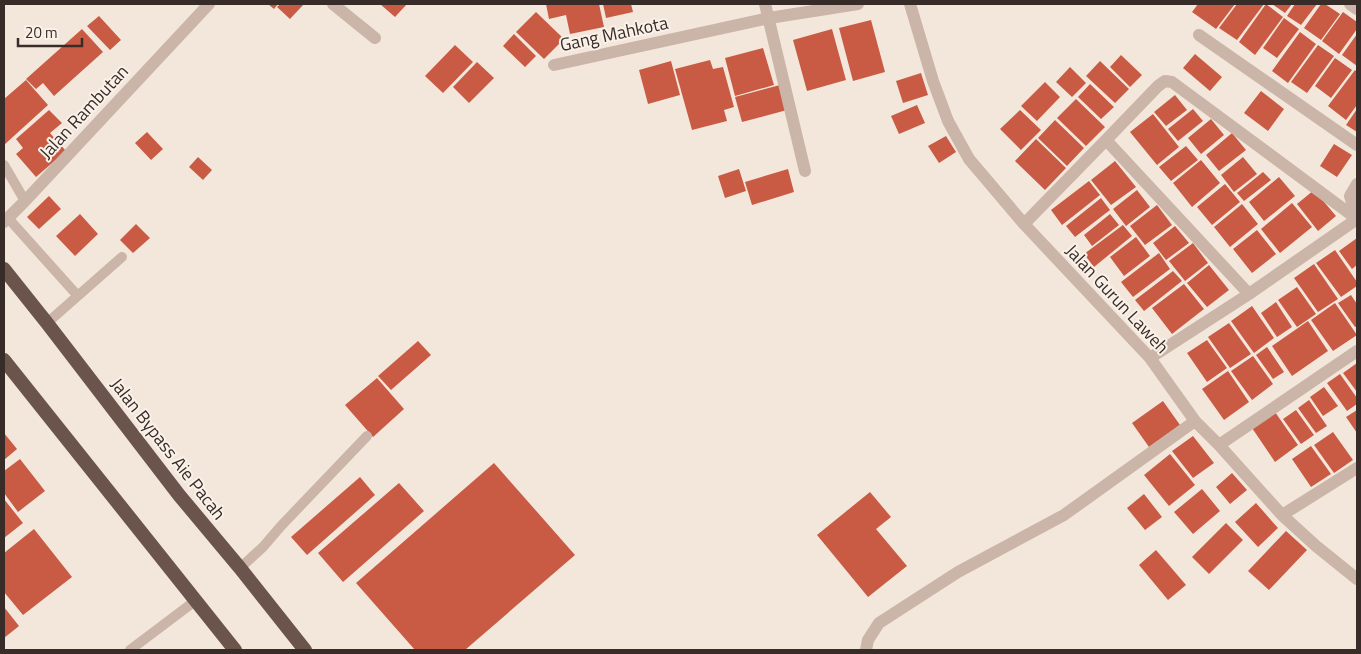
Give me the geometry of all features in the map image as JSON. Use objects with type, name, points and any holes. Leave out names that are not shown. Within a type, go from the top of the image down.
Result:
[{"type":"highway","name":"Jalan Bypass Aie Pacah","points":[[4,269],[179,495],[305,650]]},
{"type":"highway","points":[[4,360],[235,650]]},
{"type":"street","name":"Jalan Rambutan","points":[[6,220],[209,4]]},
{"type":"street","points":[[333,4],[375,38]]},
{"type":"street","points":[[765,4],[805,171]]},
{"type":"street","name":"Gang Mahkota","points":[[554,65],[769,18],[858,4]]},
{"type":"street","name":"Jalan Gurun Laweh","points":[[910,4],[933,81],[948,121],[969,159],[1024,224],[1150,358],[1195,421],[1282,515],[1316,546],[1357,579]]},
{"type":"street","points":[[1350,4],[1357,9]]},
{"type":"street","points":[[1199,35],[1357,145]]},
{"type":"street","points":[[1024,224],[1165,81],[1172,82],[1357,219]]},
{"type":"street","points":[[1106,140],[1249,294]]},
{"type":"street","points":[[1357,184],[1350,196],[1357,219]]},
{"type":"street","points":[[1150,358],[1249,294],[1357,219]]},
{"type":"street","points":[[1219,445],[1357,351]]},
{"type":"street","points":[[866,650],[868,640],[880,623],[958,572],[1064,515],[1195,421]]},
{"type":"street","points":[[1282,515],[1357,468]]},
{"type":"lane","points":[[4,165],[25,201]]},
{"type":"lane","points":[[6,220],[77,295]]},
{"type":"lane","points":[[47,323],[122,257]]},
{"type":"lane","points":[[240,568],[263,547],[367,436]]},
{"type":"lane","points":[[130,650],[195,601]]},
{"type":"building","points":[[268,4],[278,4],[274,9]]},
{"type":"building","points":[[280,4],[304,4],[290,19],[277,7]]},
{"type":"building","points":[[380,4],[407,4],[395,17]]},
{"type":"building","points":[[546,4],[599,4],[604,27],[570,34],[566,15],[549,19]]},
{"type":"building","points":[[603,4],[631,4],[633,12],[606,18]]},
{"type":"building","points":[[1198,4],[1235,4],[1216,29],[1192,12]]},
{"type":"building","points":[[1237,4],[1264,4],[1237,40],[1219,28]]},
{"type":"building","points":[[1266,4],[1283,17],[1255,55],[1239,42]]},
{"type":"building","points":[[1272,4],[1292,4],[1285,13]]},
{"type":"building","points":[[1295,4],[1317,4],[1301,25],[1287,16]]},
{"type":"building","points":[[1321,4],[1325,4],[1340,14],[1321,40],[1304,28]]},
{"type":"building","points":[[536,12],[564,39],[544,59],[516,32]]},
{"type":"building","points":[[1343,12],[1357,22],[1357,29],[1339,54],[1322,41]]},
{"type":"building","points":[[99,16],[121,40],[110,50],[87,26]]},
{"type":"building","points":[[1284,18],[1299,29],[1277,58],[1263,48]]},
{"type":"building","points":[[871,20],[885,72],[853,81],[839,28]]},
{"type":"building","points":[[82,29],[103,52],[54,96],[43,83],[36,89],[26,79]]},
{"type":"building","points":[[832,29],[846,80],[807,91],[793,40]]},
{"type":"building","points":[[1300,32],[1316,44],[1288,83],[1272,71]]},
{"type":"building","points":[[514,34],[536,56],[525,67],[503,46]]},
{"type":"building","points":[[1357,34],[1357,66],[1342,55]]},
{"type":"building","points":[[455,45],[473,62],[443,93],[425,76]]},
{"type":"building","points":[[1318,45],[1334,56],[1307,93],[1291,82]]},
{"type":"building","points":[[763,48],[774,85],[735,96],[725,58]]},
{"type":"building","points":[[1195,54],[1222,77],[1210,91],[1183,68]]},
{"type":"building","points":[[1121,55],[1142,75],[1130,87],[1110,67]]},
{"type":"building","points":[[1335,58],[1352,70],[1331,98],[1315,86]]},
{"type":"building","points":[[710,60],[713,69],[723,67],[734,107],[724,110],[727,121],[692,130],[675,69]]},
{"type":"building","points":[[671,61],[680,95],[648,104],[639,70]]},
{"type":"building","points":[[1100,61],[1129,89],[1115,103],[1086,76]]},
{"type":"building","points":[[477,62],[494,78],[469,103],[453,87]]},
{"type":"building","points":[[1070,67],[1086,83],[1072,97],[1056,82]]},
{"type":"building","points":[[1355,70],[1357,72],[1357,105],[1346,120],[1328,106]]},
{"type":"building","points":[[921,73],[928,95],[903,103],[896,81]]},
{"type":"building","points":[[26,80],[48,105],[4,145],[4,99]]},
{"type":"building","points":[[1045,82],[1060,97],[1037,121],[1021,106]]},
{"type":"building","points":[[1090,84],[1114,107],[1101,119],[1078,97]]},
{"type":"building","points":[[780,85],[787,110],[742,122],[735,97]]},
{"type":"building","points":[[1261,91],[1284,109],[1268,131],[1244,113]]},
{"type":"building","points":[[1175,95],[1187,110],[1166,126],[1154,112]]},
{"type":"building","points":[[1076,99],[1105,127],[1086,146],[1057,118]]},
{"type":"building","points":[[917,105],[925,123],[899,134],[891,116]]},
{"type":"building","points":[[1193,109],[1203,121],[1178,141],[1168,129]]},
{"type":"building","points":[[1357,109],[1357,132],[1346,125]]},
{"type":"building","points":[[49,110],[62,123],[50,133],[66,151],[36,177],[16,154],[23,148],[16,139]]},
{"type":"building","points":[[1020,110],[1041,130],[1021,150],[1000,129]]},
{"type":"building","points":[[1153,114],[1179,147],[1157,165],[1130,132]]},
{"type":"building","points":[[1211,119],[1224,135],[1201,154],[1188,138]]},
{"type":"building","points":[[1055,120],[1084,148],[1067,166],[1038,138]]},
{"type":"building","points":[[147,132],[163,149],[151,160],[135,143]]},
{"type":"building","points":[[1232,133],[1246,150],[1219,171],[1206,155]]},
{"type":"building","points":[[946,136],[956,152],[939,163],[928,146]]},
{"type":"building","points":[[1036,139],[1066,168],[1045,190],[1015,161]]},
{"type":"building","points":[[1334,144],[1352,155],[1337,177],[1320,166]]},
{"type":"building","points":[[1186,146],[1198,160],[1171,181],[1159,167]]},
{"type":"building","points":[[198,157],[212,170],[203,180],[189,167]]},
{"type":"building","points":[[1243,157],[1257,174],[1234,192],[1221,175]]},
{"type":"building","points":[[1201,160],[1220,183],[1192,207],[1173,183]]},
{"type":"building","points":[[1115,161],[1136,187],[1111,205],[1091,180]]},
{"type":"building","points":[[739,169],[746,191],[725,198],[718,176]]},
{"type":"building","points":[[788,169],[794,192],[752,205],[745,182]]},
{"type":"building","points":[[1263,172],[1271,180],[1244,201],[1237,193]]},
{"type":"building","points":[[1279,177],[1295,196],[1264,221],[1249,202]]},
{"type":"building","points":[[1089,181],[1100,195],[1062,225],[1051,210]]},
{"type":"building","points":[[1225,184],[1240,202],[1212,225],[1197,207]]},
{"type":"building","points":[[1137,190],[1150,207],[1126,226],[1113,209]]},
{"type":"building","points":[[1314,190],[1336,216],[1318,231],[1297,204]]},
{"type":"building","points":[[49,196],[61,209],[39,229],[27,217]]},
{"type":"building","points":[[1101,198],[1110,210],[1075,237],[1066,226]]},
{"type":"building","points":[[1292,203],[1312,227],[1280,253],[1261,229]]},
{"type":"building","points":[[1242,204],[1258,224],[1230,247],[1214,227]]},
{"type":"building","points":[[1157,205],[1172,225],[1145,245],[1130,226]]},
{"type":"building","points":[[80,214],[98,234],[75,256],[56,236]]},
{"type":"building","points":[[1110,214],[1119,225],[1092,246],[1084,235]]},
{"type":"building","points":[[136,224],[150,238],[133,253],[120,240]]},
{"type":"building","points":[[1123,225],[1132,236],[1094,267],[1084,254]]},
{"type":"building","points":[[1175,226],[1189,243],[1166,260],[1153,243]]},
{"type":"building","points":[[1257,230],[1276,254],[1252,273],[1233,249]]},
{"type":"building","points":[[1136,237],[1150,256],[1124,276],[1110,257]]},
{"type":"building","points":[[1357,238],[1357,265],[1352,269],[1339,251]]},
{"type":"building","points":[[1193,243],[1208,263],[1185,281],[1169,261]]},
{"type":"building","points":[[1335,250],[1357,282],[1357,286],[1341,297],[1316,263]]},
{"type":"building","points":[[1159,253],[1170,269],[1133,297],[1121,282]]},
{"type":"building","points":[[1314,264],[1338,299],[1318,312],[1294,278]]},
{"type":"building","points":[[1209,265],[1229,290],[1207,307],[1187,283]]},
{"type":"building","points":[[1173,271],[1182,281],[1144,311],[1135,300]]},
{"type":"building","points":[[1184,284],[1204,309],[1172,334],[1152,308]]},
{"type":"building","points":[[1297,287],[1316,314],[1297,327],[1278,300]]},
{"type":"building","points":[[1351,295],[1357,304],[1357,326],[1355,327],[1338,303]]},
{"type":"building","points":[[1276,302],[1292,327],[1277,337],[1261,313]]},
{"type":"building","points":[[1335,303],[1357,335],[1333,351],[1311,320]]},
{"type":"building","points":[[1252,306],[1274,338],[1254,353],[1231,321]]},
{"type":"building","points":[[1308,321],[1328,351],[1292,376],[1272,346]]},
{"type":"building","points":[[1229,323],[1251,354],[1230,368],[1208,337]]},
{"type":"building","points":[[1207,340],[1227,368],[1207,382],[1187,353]]},
{"type":"building","points":[[418,341],[431,355],[391,390],[378,376]]},
{"type":"building","points":[[1267,347],[1284,372],[1273,379],[1256,355]]},
{"type":"building","points":[[1253,356],[1273,384],[1252,400],[1231,371]]},
{"type":"building","points":[[1357,363],[1357,392],[1343,373]]},
{"type":"building","points":[[1228,371],[1249,402],[1224,420],[1202,389]]},
{"type":"building","points":[[1340,374],[1357,398],[1357,404],[1347,411],[1327,383]]},
{"type":"building","points":[[377,378],[404,409],[373,437],[345,405]]},
{"type":"building","points":[[1324,387],[1338,406],[1323,416],[1310,397]]},
{"type":"building","points":[[1309,400],[1327,426],[1316,433],[1298,408]]},
{"type":"building","points":[[1163,401],[1180,425],[1149,447],[1132,423]]},
{"type":"building","points":[[1296,410],[1314,435],[1301,444],[1283,419]]},
{"type":"building","points":[[1357,410],[1357,433],[1346,417]]},
{"type":"building","points":[[1275,412],[1298,445],[1275,462],[1252,428]]},
{"type":"building","points":[[1333,432],[1353,460],[1334,473],[1314,445]]},
{"type":"building","points":[[4,433],[17,449],[4,460]]},
{"type":"building","points":[[1193,436],[1214,463],[1193,478],[1172,451]]},
{"type":"building","points":[[1311,446],[1331,474],[1311,487],[1292,459]]},
{"type":"building","points":[[1170,454],[1195,485],[1169,506],[1144,475]]},
{"type":"building","points":[[20,459],[45,491],[18,512],[4,493],[4,471]]},
{"type":"building","points":[[494,463],[575,555],[465,650],[415,650],[356,583]]},
{"type":"building","points":[[1232,473],[1247,490],[1230,504],[1216,487]]},
{"type":"building","points":[[360,477],[375,495],[307,555],[291,537]]},
{"type":"building","points":[[399,483],[424,511],[343,582],[318,553]]},
{"type":"building","points":[[1202,489],[1220,511],[1193,534],[1174,512]]},
{"type":"building","points":[[870,492],[891,517],[876,529],[907,566],[868,597],[817,535]]},
{"type":"building","points":[[1144,494],[1162,517],[1145,530],[1127,508]]},
{"type":"building","points":[[4,499],[23,523],[4,538]]},
{"type":"building","points":[[1256,503],[1278,528],[1258,547],[1235,522]]},
{"type":"building","points":[[1226,523],[1243,540],[1209,574],[1192,557]]},
{"type":"building","points":[[34,529],[72,577],[23,615],[4,592],[4,553]]},
{"type":"building","points":[[1286,531],[1307,550],[1269,590],[1248,571]]},
{"type":"building","points":[[1156,550],[1186,585],[1168,600],[1139,565]]},
{"type":"building","points":[[4,607],[19,626],[4,638]]}]
